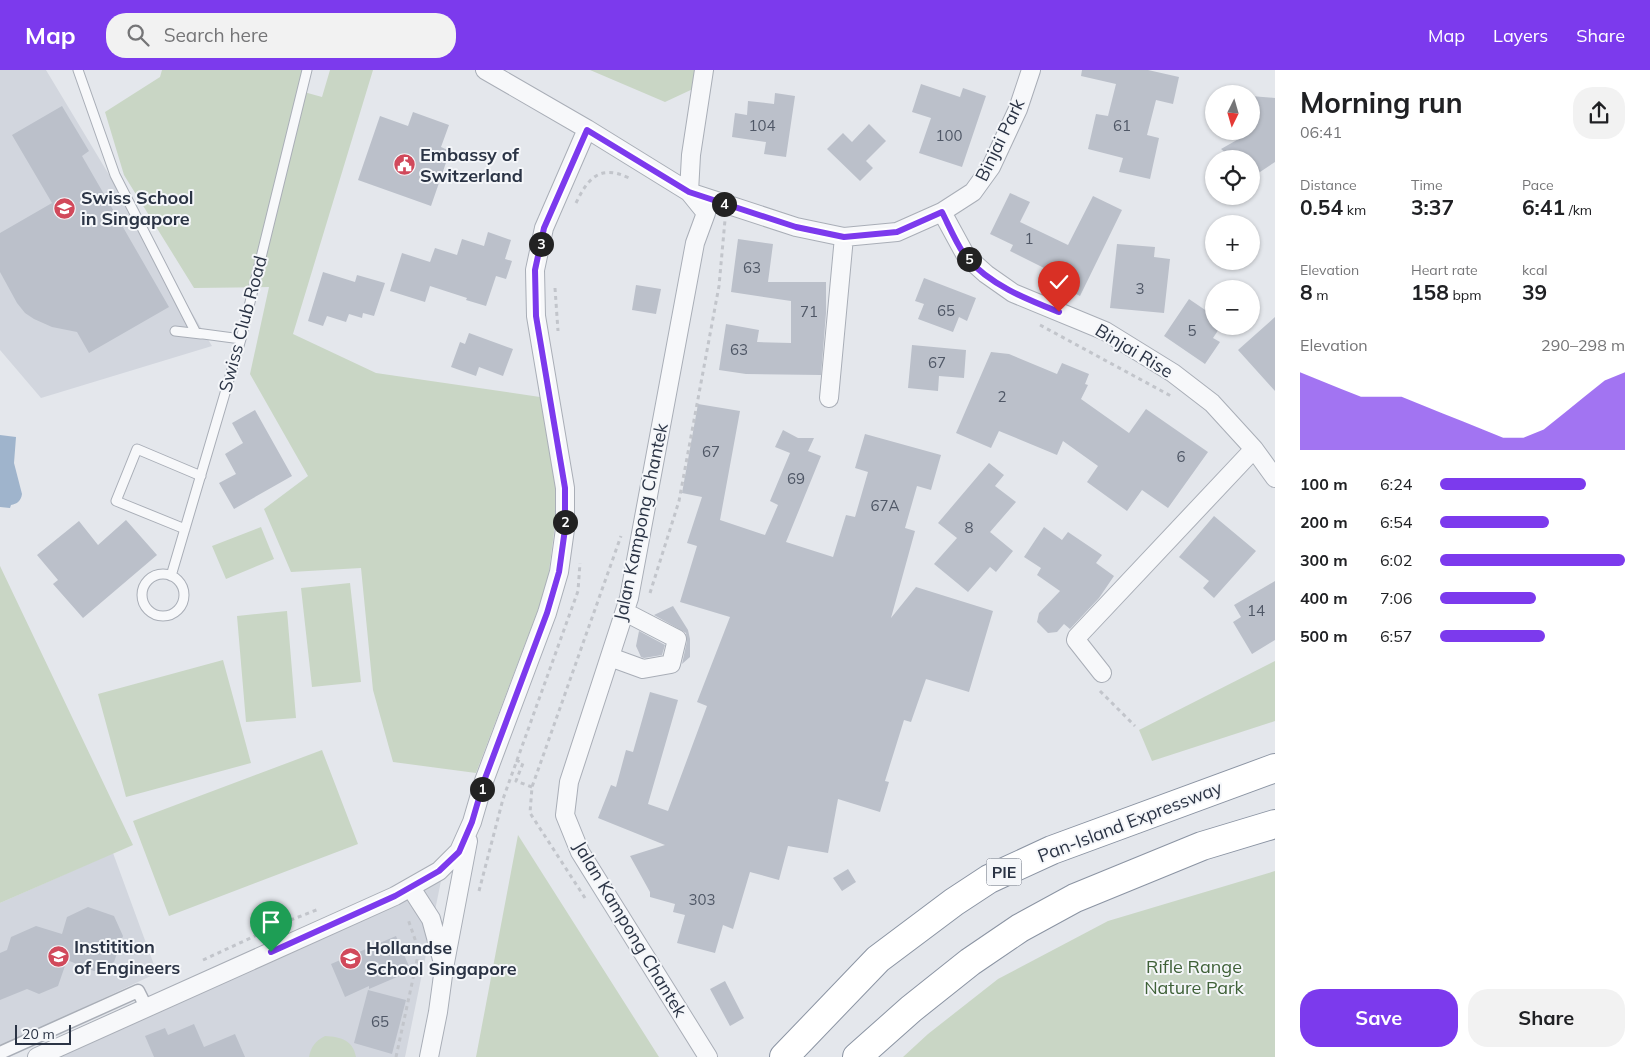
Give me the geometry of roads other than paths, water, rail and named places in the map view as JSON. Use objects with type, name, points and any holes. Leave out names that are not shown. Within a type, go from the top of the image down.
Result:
[{"type":"highway","name":"Pan-Island Expressway","points":[[784,1057],[878,959],[947,907],[988,880],[1052,850],[1275,768]]},
{"type":"highway","points":[[857,1057],[918,1003],[970,962],[1020,928],[1076,898],[1184,853],[1275,824]]},
{"type":"street","points":[[485,70],[689,192],[691,155],[704,70]]},
{"type":"street","name":"Binjai Park","points":[[689,192],[796,227],[844,237],[897,232],[942,212],[973,192],[991,167],[1018,109],[1031,70]]},
{"type":"street","points":[[429,1057],[472,822],[484,781],[547,613],[559,572],[565,529],[565,488],[536,316],[535,270],[544,228],[587,130]]},
{"type":"street","name":"Jalan Kampong Chantek","points":[[689,192],[706,214],[696,243],[629,598],[570,782],[565,815],[580,852],[708,1057]]},
{"type":"street","name":"Binjai Rise","points":[[942,212],[966,256],[986,274],[1013,293],[1105,331],[1172,373],[1212,403],[1254,448],[1275,478]]},
{"type":"street","points":[[829,398],[844,237]]},
{"type":"street","points":[[1099,680],[1076,640],[1077,637],[1254,448]]},
{"type":"street","points":[[610,657],[642,669],[671,664],[678,639],[625,612]]},
{"type":"street","points":[[36,1057],[403,892],[439,871],[459,852],[472,822]]},
{"type":"street","points":[[403,892],[431,919],[444,968]]},
{"type":"street","points":[[0,1053],[138,991],[146,1007]]},
{"type":"lane","points":[[78,70],[115,175],[196,333],[241,339]]},
{"type":"lane","name":"Swiss Club Road","points":[[171,576],[241,339],[308,70]]},
{"type":"lane","points":[[175,331],[241,339]]},
{"type":"lane","points":[[185,529],[116,501],[137,449],[201,476]]},
{"type":"lane","points":[[163,574],[171,576],[178,580],[183,587],[185,594],[183,603],[179,610],[172,615],[156,616],[144,604],[143,588],[154,576],[163,574]]},
{"type":"water","points":[[0,435],[16,437],[14,463],[22,494],[20,500],[11,505],[10,508],[0,507]]},
{"type":"place","name":"Embassy of Switzerland","points":[[404,165]]},
{"type":"place","name":"Swiss School in Singapore","points":[[65,208]]},
{"type":"place","name":"Institition of Engineers","points":[[58,957]]},
{"type":"place","name":"Hollandse School Singapore","points":[[350,958]]},
{"type":"park label","name":"Rifle Range Nature Park","points":[[1194,978]]}]
